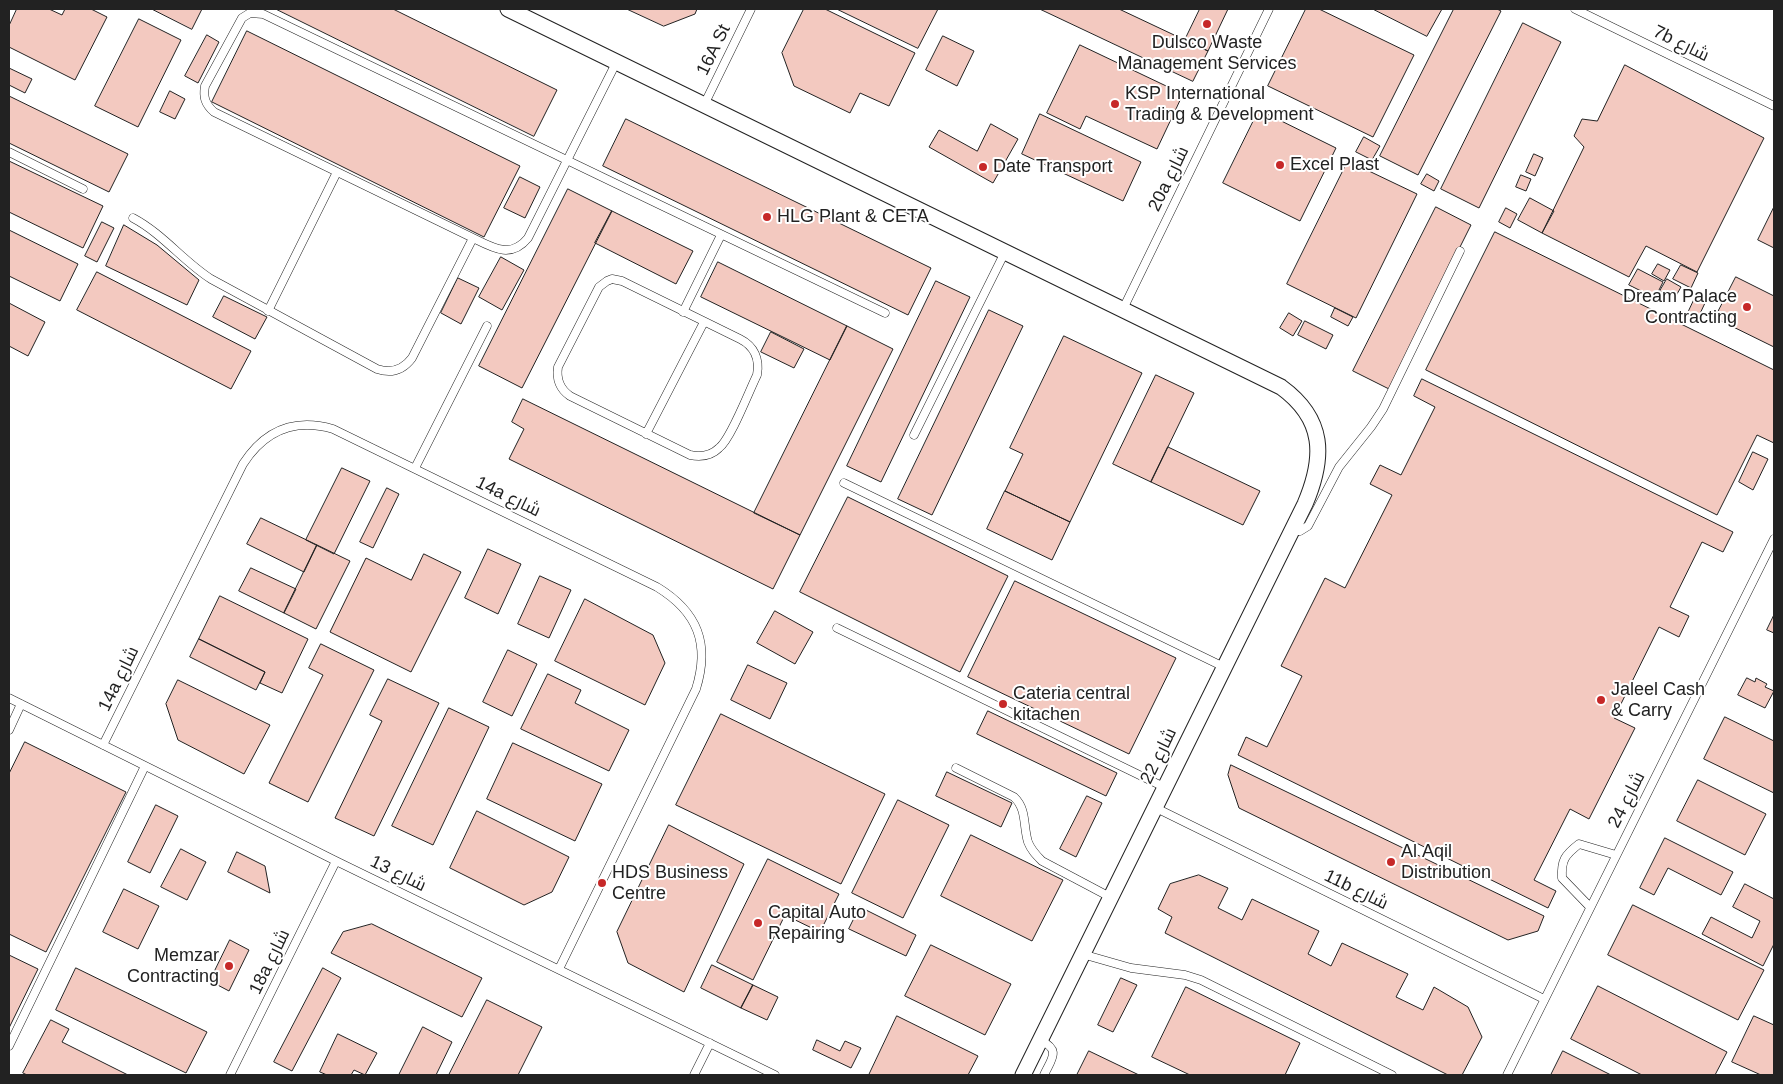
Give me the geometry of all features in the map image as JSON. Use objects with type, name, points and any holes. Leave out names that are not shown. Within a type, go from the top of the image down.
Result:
[{"type":"street","points":[[508,9],[1123,310]]},
{"type":"street","name":"شارع 22","points":[[1023,1075],[1310,491],[1319,450],[1313,424],[1307,413],[1300,403],[1281,387],[1123,310]]},
{"type":"lane","name":"16A St","points":[[704,105],[751,9]]},
{"type":"lane","name":"20a شارع","points":[[1123,310],[1269,9]]},
{"type":"lane","name":"7b شارع","points":[[1575,9],[1774,106]]},
{"type":"lane","points":[[617,61],[566,161],[528,238],[514,249],[501,250],[473,238],[336,172],[214,112],[204,98],[206,86],[239,22],[245,15],[254,12],[263,14],[566,161],[885,314]]},
{"type":"lane","points":[[9,152],[83,189]]},
{"type":"lane","points":[[268,311],[336,172]]},
{"type":"lane","points":[[133,218],[156,233],[199,271],[268,311],[384,371],[397,371],[403,368],[412,358],[473,238]]},
{"type":"lane","points":[[682,312],[721,235]]},
{"type":"lane","points":[[1291,531],[1300,531],[1308,526],[1339,468],[1383,409],[1460,251]]},
{"type":"lane","points":[[914,435],[1005,252]]},
{"type":"lane","points":[[612,279],[622,281],[704,322],[746,342],[756,353],[758,360],[757,375],[724,443],[713,453],[698,456],[690,455],[566,393],[557,379],[558,368],[599,287],[612,279]]},
{"type":"lane","points":[[646,434],[704,322]]},
{"type":"lane","points":[[415,468],[487,326]]},
{"type":"lane","name":"14a شارع","points":[[103,745],[243,464],[257,445],[287,427],[310,424],[334,429],[415,468],[657,587],[672,596],[684,608],[694,622],[700,638],[701,672],[696,689],[559,969]]},
{"type":"lane","points":[[844,482],[1224,667]]},
{"type":"lane","name":"شارع 24","points":[[1507,1075],[1774,539]]},
{"type":"lane","points":[[837,628],[1164,787]]},
{"type":"lane","name":"شارع 13","points":[[9,698],[336,861],[775,1075]]},
{"type":"lane","points":[[9,730],[22,704]]},
{"type":"lane","points":[[9,1046],[145,766]]},
{"type":"lane","points":[[956,768],[1019,801],[1028,843],[1042,861],[1110,897]]},
{"type":"lane","name":"11b شارع","points":[[1154,807],[1544,999]]},
{"type":"lane","points":[[1590,907],[1562,878],[1562,866],[1567,854],[1579,844],[1616,855]]},
{"type":"lane","name":"18a شارع","points":[[230,1075],[336,861]]},
{"type":"lane","points":[[1082,954],[1131,968],[1184,975],[1201,980],[1392,1075]]},
{"type":"lane","points":[[1040,1040],[1051,1046],[1053,1051],[1053,1057],[1044,1075]]},
{"type":"lane","points":[[694,1075],[710,1043]]},
{"type":"building","points":[[17,9],[49,9],[62,15],[65,9],[91,9],[107,17],[75,80],[9,47],[9,26]]},
{"type":"building","points":[[152,9],[202,9],[192,29]]},
{"type":"building","points":[[276,9],[393,9],[557,90],[534,136]]},
{"type":"building","points":[[627,9],[697,9],[695,14],[664,26]]},
{"type":"building","points":[[804,9],[825,9],[915,53],[889,106],[860,93],[850,113],[794,86],[782,53]]},
{"type":"building","points":[[837,9],[938,9],[918,48]]},
{"type":"building","points":[[1040,9],[1119,9],[1208,51],[1193,81]]},
{"type":"building","name":"Dulsco Waste Management Services","points":[[1200,9],[1228,9],[1208,51],[1185,40]]},
{"type":"building","points":[[1306,9],[1319,9],[1414,55],[1373,137],[1268,86]]},
{"type":"building","points":[[1373,9],[1442,9],[1427,36]]},
{"type":"building","points":[[1454,9],[1497,9],[1501,11],[1418,175],[1380,156]]},
{"type":"building","points":[[139,19],[181,40],[138,127],[95,106]]},
{"type":"building","points":[[1523,23],[1561,42],[1479,208],[1441,189]]},
{"type":"building","points":[[247,31],[520,166],[484,237],[212,102]]},
{"type":"building","points":[[207,35],[219,42],[198,83],[185,76]]},
{"type":"building","points":[[943,36],[974,51],[957,86],[926,70]]},
{"type":"building","name":"KSP International Trading & Development","points":[[1080,45],[1183,94],[1157,149],[1086,116],[1080,129],[1047,113]]},
{"type":"building","points":[[1625,65],[1764,138],[1697,272],[1646,246],[1629,277],[1542,233],[1584,147],[1574,136],[1582,119],[1597,121]]},
{"type":"building","points":[[9,68],[32,79],[25,93],[9,85]]},
{"type":"building","points":[[170,91],[185,99],[175,119],[160,112]]},
{"type":"building","points":[[9,96],[128,154],[109,192],[9,143]]},
{"type":"building","name":"Excel Plast","points":[[1259,110],[1336,148],[1300,221],[1223,183]]},
{"type":"building","points":[[1040,114],[1141,162],[1123,201],[1022,154]]},
{"type":"building","name":"HLG Plant & CETA","points":[[626,119],[931,268],[908,315],[603,166]]},
{"type":"building","name":"Date Transport","points":[[991,124],[1018,139],[993,183],[929,147],[939,130],[977,151]]},
{"type":"building","points":[[1364,137],[1380,146],[1372,160],[1356,152]]},
{"type":"building","points":[[1534,154],[1543,158],[1535,176],[1526,172]]},
{"type":"building","points":[[9,161],[103,206],[83,248],[9,212]]},
{"type":"building","points":[[1348,161],[1417,194],[1356,318],[1287,284]]},
{"type":"building","points":[[1427,174],[1439,181],[1434,191],[1421,184]]},
{"type":"building","points":[[1521,175],[1531,179],[1526,191],[1516,187]]},
{"type":"building","points":[[520,177],[540,187],[525,218],[504,208]]},
{"type":"building","points":[[568,189],[612,211],[522,388],[479,366]]},
{"type":"building","points":[[1530,198],[1554,211],[1542,233],[1518,220]]},
{"type":"building","points":[[1436,207],[1471,225],[1389,389],[1353,371]]},
{"type":"building","points":[[1774,207],[1774,248],[1758,240]]},
{"type":"building","points":[[1506,208],[1517,214],[1510,228],[1499,222]]},
{"type":"building","points":[[612,211],[693,251],[676,284],[595,243]]},
{"type":"building","points":[[102,222],[114,228],[97,262],[85,256]]},
{"type":"building","points":[[124,225],[157,245],[199,280],[187,305],[106,266]]},
{"type":"building","points":[[9,230],[78,264],[60,301],[9,276]]},
{"type":"building","points":[[1495,232],[1774,370],[1774,443],[1757,435],[1717,515],[1426,370]]},
{"type":"building","points":[[501,257],[524,270],[502,310],[479,297]]},
{"type":"building","points":[[718,262],[847,326],[830,360],[701,297]]},
{"type":"building","points":[[1658,264],[1670,270],[1664,281],[1652,274]]},
{"type":"building","points":[[1681,265],[1698,273],[1691,288],[1673,279]]},
{"type":"building","points":[[1638,269],[1663,282],[1655,298],[1629,285]]},
{"type":"building","points":[[97,272],[251,351],[231,389],[77,310]]},
{"type":"building","name":"Dream Palace Contracting","points":[[1736,277],[1774,296],[1774,347],[1715,318]]},
{"type":"building","points":[[458,278],[479,288],[461,324],[441,313]]},
{"type":"building","points":[[1667,279],[1681,287],[1673,301],[1665,297],[1666,294],[1660,291]]},
{"type":"building","points":[[936,281],[970,297],[881,482],[847,466]]},
{"type":"building","points":[[224,296],[267,317],[255,339],[213,317]]},
{"type":"building","points":[[1695,298],[1705,303],[1697,320],[1687,315]]},
{"type":"building","points":[[9,303],[45,322],[28,356],[9,346]]},
{"type":"building","points":[[1335,308],[1353,317],[1348,326],[1331,317]]},
{"type":"building","points":[[989,310],[1023,326],[932,515],[898,499]]},
{"type":"building","points":[[1289,313],[1302,321],[1293,336],[1280,328]]},
{"type":"building","points":[[1305,321],[1333,335],[1326,349],[1298,335]]},
{"type":"building","points":[[847,326],[893,349],[800,535],[754,513]]},
{"type":"building","points":[[771,332],[804,349],[794,368],[761,352]]},
{"type":"building","points":[[1064,336],[1142,373],[1070,522],[1005,491],[1023,454],[1010,448]]},
{"type":"building","points":[[1156,375],[1194,393],[1151,482],[1113,464]]},
{"type":"building","points":[[1422,379],[1733,532],[1723,552],[1702,542],[1670,607],[1689,616],[1679,637],[1659,627],[1614,718],[1635,728],[1589,819],[1570,809],[1534,880],[1556,891],[1548,908],[1238,755],[1246,737],[1267,747],[1302,676],[1281,666],[1325,578],[1345,588],[1392,495],[1370,484],[1380,465],[1401,475],[1435,407],[1414,396]]},
{"type":"building","points":[[523,399],[800,535],[773,589],[509,459],[524,429],[512,422]]},
{"type":"building","points":[[1168,447],[1260,491],[1243,525],[1151,482]]},
{"type":"building","points":[[1753,452],[1768,459],[1753,490],[1739,482]]},
{"type":"building","points":[[342,468],[370,481],[334,554],[306,540]]},
{"type":"building","points":[[387,488],[399,494],[373,548],[360,542]]},
{"type":"building","points":[[1005,491],[1070,522],[1052,560],[987,529]]},
{"type":"building","points":[[848,497],[1008,576],[960,672],[800,592]]},
{"type":"building","points":[[261,518],[317,545],[304,572],[247,544]]},
{"type":"building","points":[[317,545],[350,561],[316,629],[284,613]]},
{"type":"building","points":[[488,549],[521,564],[498,614],[465,598]]},
{"type":"building","points":[[424,554],[461,572],[411,672],[330,632],[366,558],[411,580]]},
{"type":"building","points":[[251,568],[296,589],[284,613],[239,591]]},
{"type":"building","points":[[540,576],[571,590],[549,638],[518,624]]},
{"type":"building","points":[[1015,581],[1176,658],[1129,754],[968,677]]},
{"type":"building","points":[[220,596],[308,639],[282,693],[260,683],[265,672],[199,639]]},
{"type":"building","points":[[585,599],[653,635],[665,663],[645,705],[555,661]]},
{"type":"building","points":[[775,611],[813,632],[795,664],[757,643]]},
{"type":"building","points":[[1774,615],[1774,633],[1767,630]]},
{"type":"building","points":[[199,639],[265,672],[256,690],[190,657]]},
{"type":"building","points":[[321,644],[374,670],[308,802],[269,783],[323,675],[309,668]]},
{"type":"building","points":[[508,650],[537,664],[512,716],[483,702]]},
{"type":"building","points":[[748,665],[787,683],[770,719],[731,700]]},
{"type":"building","points":[[548,674],[581,690],[575,703],[629,730],[609,771],[521,729]]},
{"type":"building","points":[[1747,678],[1755,682],[1756,678],[1767,684],[1765,687],[1774,691],[1765,708],[1738,695]]},
{"type":"building","points":[[388,679],[439,703],[374,836],[335,818],[382,721],[370,715]]},
{"type":"building","points":[[178,680],[270,725],[244,774],[178,740],[166,704]]},
{"type":"building","points":[[449,708],[489,727],[433,845],[392,826]]},
{"type":"building","points":[[988,711],[1117,773],[1106,796],[977,734]]},
{"type":"building","points":[[721,714],[885,794],[841,884],[676,805]]},
{"type":"building","points":[[1725,717],[1774,741],[1774,793],[1704,759]]},
{"type":"building","points":[[25,742],[126,792],[46,952],[9,934],[9,774]]},
{"type":"building","points":[[513,743],[602,784],[575,841],[487,799]]},
{"type":"building","name":"Al Aqil Distribution","points":[[1231,765],[1544,916],[1538,931],[1508,940],[1239,808],[1228,775]]},
{"type":"building","points":[[947,772],[1012,803],[1001,827],[936,796]]},
{"type":"building","points":[[1698,780],[1766,814],[1745,855],[1677,821]]},
{"type":"building","points":[[1087,796],[1102,803],[1076,857],[1060,849]]},
{"type":"building","points":[[898,800],[949,825],[903,918],[852,893]]},
{"type":"building","points":[[156,805],[178,816],[150,873],[128,862]]},
{"type":"building","points":[[477,811],[569,857],[552,892],[524,905],[450,868]]},
{"type":"building","points":[[669,825],[744,864],[684,992],[628,963],[617,932]]},
{"type":"building","points":[[971,835],[1063,880],[1032,941],[941,896]]},
{"type":"building","points":[[1665,838],[1733,872],[1721,895],[1668,868],[1654,895],[1640,888]]},
{"type":"building","points":[[181,849],[206,862],[187,900],[161,887]]},
{"type":"building","points":[[237,852],[265,866],[270,893],[228,872]]},
{"type":"building","name":"Capital Auto Repairing","points":[[768,859],[839,894],[820,932],[785,915],[753,980],[717,962]]},
{"type":"building","points":[[1199,875],[1228,888],[1218,908],[1242,920],[1252,899],[1319,931],[1308,954],[1331,966],[1342,943],[1408,974],[1396,997],[1423,1010],[1434,987],[1468,1007],[1482,1037],[1462,1075],[1448,1075],[1165,933],[1172,917],[1158,909],[1170,884]]},
{"type":"building","points":[[1745,884],[1774,899],[1774,944],[1763,966],[1702,934],[1711,917],[1752,938],[1760,921],[1733,907]]},
{"type":"building","points":[[124,889],[159,906],[138,949],[103,932]]},
{"type":"building","points":[[1633,905],[1764,970],[1738,1020],[1608,955]]},
{"type":"building","points":[[860,907],[916,935],[906,956],[849,929]]},
{"type":"building","points":[[372,924],[482,978],[462,1017],[331,953],[343,932]]},
{"type":"building","name":"Memzar Contracting","points":[[230,940],[249,950],[229,991],[210,981]]},
{"type":"building","points":[[931,945],[1011,984],[985,1035],[905,996]]},
{"type":"building","points":[[9,955],[38,969],[9,1028]]},
{"type":"building","points":[[712,965],[753,985],[741,1008],[701,988]]},
{"type":"building","points":[[76,968],[207,1032],[186,1073],[56,1010]]},
{"type":"building","points":[[323,968],[341,978],[292,1071],[274,1062]]},
{"type":"building","points":[[1121,978],[1137,985],[1113,1032],[1098,1025]]},
{"type":"building","points":[[753,985],[778,997],[767,1020],[741,1008]]},
{"type":"building","points":[[1598,986],[1727,1052],[1715,1075],[1642,1075],[1571,1039]]},
{"type":"building","points":[[1186,987],[1300,1043],[1285,1075],[1190,1075],[1152,1057]]},
{"type":"building","points":[[487,1000],[542,1027],[518,1075],[449,1075]]},
{"type":"building","points":[[897,1016],[978,1056],[968,1075],[869,1075]]},
{"type":"building","points":[[1754,1016],[1774,1025],[1774,1075],[1761,1075],[1732,1062]]},
{"type":"building","points":[[51,1020],[69,1029],[62,1042],[128,1075],[27,1075],[23,1073]]},
{"type":"building","points":[[423,1027],[452,1042],[436,1075],[399,1075]]},
{"type":"building","points":[[338,1034],[377,1053],[365,1075],[354,1070],[351,1075],[327,1075],[320,1072]]},
{"type":"building","points":[[817,1040],[840,1051],[845,1041],[861,1048],[851,1068],[813,1050]]},
{"type":"building","points":[[1089,1051],[1139,1075],[1077,1075]]},
{"type":"building","points":[[1563,1051],[1611,1075],[1551,1075]]},
{"type":"place","name":"Dulsco Waste Management Services","points":[[1207,24]]},
{"type":"place","name":"KSP International Trading & Development","points":[[1115,104]]},
{"type":"place","name":"Excel Plast","points":[[1280,165]]},
{"type":"place","name":"Date Transport","points":[[983,167]]},
{"type":"place","name":"HLG Plant & CETA","points":[[767,217]]},
{"type":"place","name":"Dream Palace Contracting","points":[[1747,307]]},
{"type":"place","name":"Jaleel Cash & Carry","points":[[1601,700]]},
{"type":"place","name":"Cateria central kitachen","points":[[1003,704]]},
{"type":"place","name":"Al Aqil Distribution","points":[[1391,862]]},
{"type":"place","name":"HDS Business Centre","points":[[602,883]]},
{"type":"place","name":"Capital Auto Repairing","points":[[758,923]]},
{"type":"place","name":"Memzar Contracting","points":[[229,966]]}]
